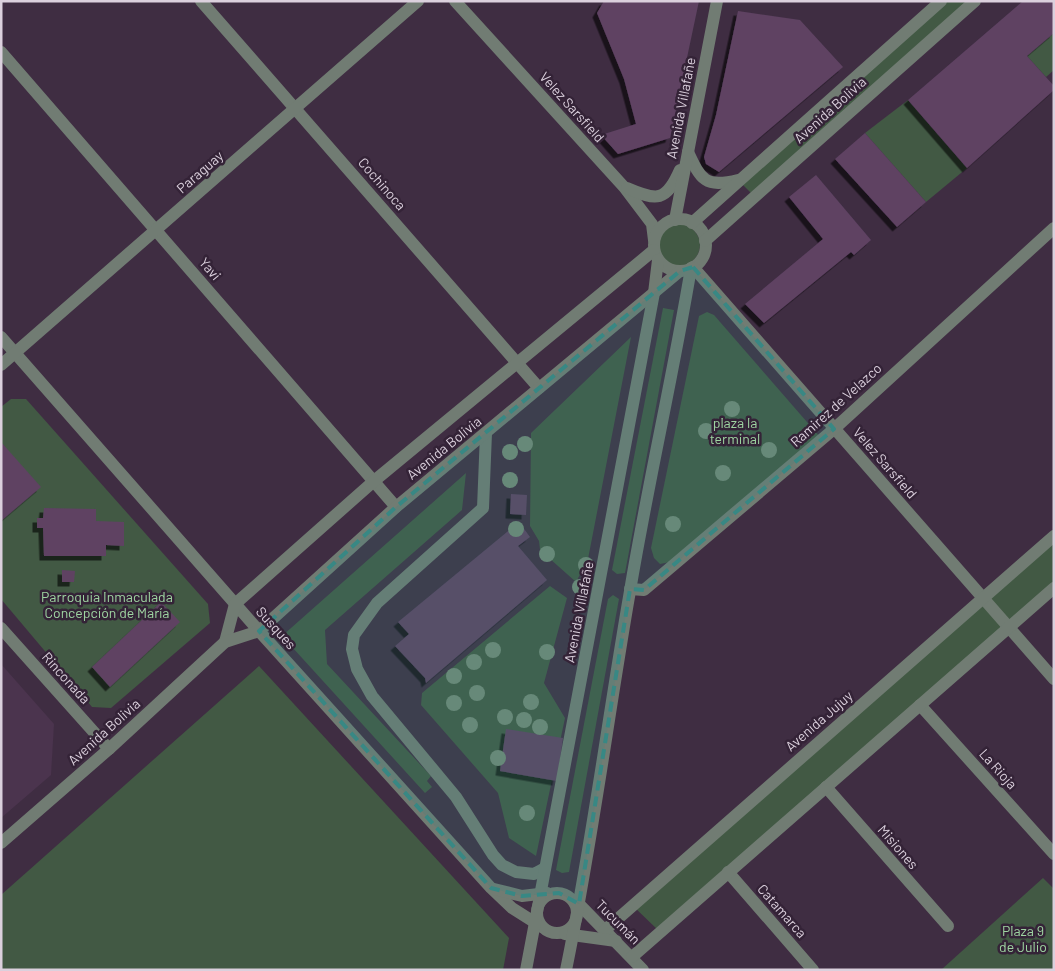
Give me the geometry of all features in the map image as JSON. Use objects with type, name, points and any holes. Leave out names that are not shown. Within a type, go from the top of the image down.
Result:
[{"type":"street","name":"Cochinoca","points":[[201,1],[539,388]]},
{"type":"street","name":"Paraguay","points":[[1,365],[418,1]]},
{"type":"street","name":"Velez Sarsfield","points":[[455,1],[624,187],[649,219],[655,235],[655,250]]},
{"type":"street","name":"Avenida Villafañe","points":[[675,220],[717,1]]},
{"type":"street","name":"Avenida Bolivia","points":[[692,222],[941,1]]},
{"type":"street","name":"Avenida Bolivia","points":[[705,241],[975,1]]},
{"type":"street","name":"Yavi","points":[[1,52],[396,507]]},
{"type":"street","points":[[624,187],[652,198],[668,193],[688,152]]},
{"type":"street","points":[[688,152],[698,172],[707,181],[722,184],[738,180]]},
{"type":"street","points":[[675,220],[692,222],[702,232],[705,241],[705,252],[701,260],[688,269],[664,266],[655,250],[658,231],[666,224],[675,220]]},
{"type":"street","name":"Ramirez de Velazco","points":[[630,589],[644,590],[834,428],[1054,228]]},
{"type":"street","name":"Avenida Villafañe","points":[[526,970],[538,925],[537,908],[546,893],[545,868],[654,292],[655,250]]},
{"type":"street","name":"Avenida Bolivia","points":[[235,604],[374,481],[655,250]]},
{"type":"street","name":"Velez Sarsfield","points":[[688,269],[834,428],[1054,679]]},
{"type":"street","points":[[560,933],[572,927],[630,589],[664,420],[688,269]]},
{"type":"street","name":"Avenida Bolivia","points":[[1,843],[109,749],[225,642],[259,631],[396,507],[654,292],[688,269]]},
{"type":"street","name":"Susques","points":[[1,337],[259,631],[491,888],[512,908],[538,925]]},
{"type":"street","points":[[486,433],[483,508],[377,603],[354,635],[352,649],[357,669],[372,696],[456,797],[493,855],[502,865],[516,872],[534,874],[545,868]]},
{"type":"street","name":"Avenida Jujuy","points":[[605,930],[1054,536]]},
{"type":"street","points":[[632,957],[1054,588]]},
{"type":"street","points":[[225,642],[235,604]]},
{"type":"street","name":"Rinconada","points":[[1,628],[109,749]]},
{"type":"street","name":"La Rioja","points":[[920,705],[1054,854]]},
{"type":"street","name":"Misiones","points":[[826,787],[948,926]]},
{"type":"street","name":"Catamarca","points":[[728,872],[813,970]]},
{"type":"street","points":[[491,888],[522,896],[546,893],[576,905]]},
{"type":"street","points":[[566,970],[573,936],[576,905]]},
{"type":"street","name":"Tucumán","points":[[576,905],[605,930],[643,970]]},
{"type":"street","points":[[538,925],[553,933],[616,942]]},
{"type":"highlighted area","points":[[693,267],[834,429],[644,590],[630,589],[579,904],[559,893],[522,896],[491,888],[259,631],[396,507],[680,271]]},
{"type":"shaded area","points":[[1,664],[54,724],[51,775],[1,818]]},
{"type":"green space","points":[[941,1],[975,1],[755,197],[738,180]]},
{"type":"green space","points":[[1054,33],[1054,70],[1046,77],[1027,56]]},
{"type":"green space","points":[[908,100],[967,168],[926,202],[865,133]]},
{"type":"green space","points":[[683,224],[691,227],[697,233],[700,245],[697,257],[691,263],[675,266],[667,263],[661,257],[658,241],[661,233],[667,227]]},
{"type":"green space","points":[[663,308],[674,310],[625,573],[617,574],[612,570]]},
{"type":"green space","name":"plaza la terminal","points":[[707,312],[714,315],[820,437],[670,562],[660,564],[654,558],[651,548],[699,316]]},
{"type":"green space","points":[[631,337],[588,559],[576,582],[540,550],[539,541],[530,526],[531,433]]},
{"type":"green space","name":"Parroquia Inmaculada Concepción de María","points":[[11,399],[26,399],[208,604],[210,623],[111,708],[92,707],[1,599],[1,407]]},
{"type":"green space","points":[[466,473],[462,510],[325,630],[327,664],[431,776],[427,781],[432,787],[425,793],[282,636]]},
{"type":"green space","points":[[1054,536],[1054,588],[660,932],[632,905]]},
{"type":"green space","points":[[550,586],[567,598],[544,683],[565,718],[536,856],[509,838],[498,793],[421,705],[422,693]]},
{"type":"green space","points":[[613,595],[619,599],[569,872],[562,873],[556,870],[608,599]]},
{"type":"green space","points":[[259,666],[509,938],[503,970],[1,970],[1,895]]},
{"type":"green space","name":"Plaza 9 de Julio","points":[[1043,878],[1054,889],[1054,970],[941,970]]},
{"type":"building","points":[[604,1],[699,1],[670,138],[618,154],[601,135],[636,124],[624,79],[597,13]]},
{"type":"building","points":[[1023,1],[1054,1],[1054,33],[1027,56],[1054,86],[1054,90],[967,168],[908,100]]},
{"type":"building","points":[[738,11],[800,20],[843,67],[719,172],[706,164],[704,157],[716,115]]},
{"type":"building","points":[[865,133],[926,202],[897,227],[835,159]]},
{"type":"building","points":[[816,175],[871,240],[854,255],[851,252],[764,323],[745,304],[823,239],[789,197]]},
{"type":"building","points":[[1,442],[41,487],[1,521]]},
{"type":"building","points":[[511,494],[527,495],[526,515],[510,514]]},
{"type":"building","points":[[44,508],[96,509],[96,521],[124,522],[124,546],[106,545],[106,556],[44,556],[43,528],[37,528],[37,518],[43,518]]},
{"type":"building","points":[[519,522],[530,537],[518,546],[547,580],[426,683],[425,678],[395,646],[409,634],[398,622]]},
{"type":"building","points":[[62,570],[75,571],[74,582],[62,582]]},
{"type":"building","points":[[161,602],[180,622],[110,687],[92,667]]},
{"type":"building","points":[[506,729],[563,738],[557,781],[500,771]]}]
